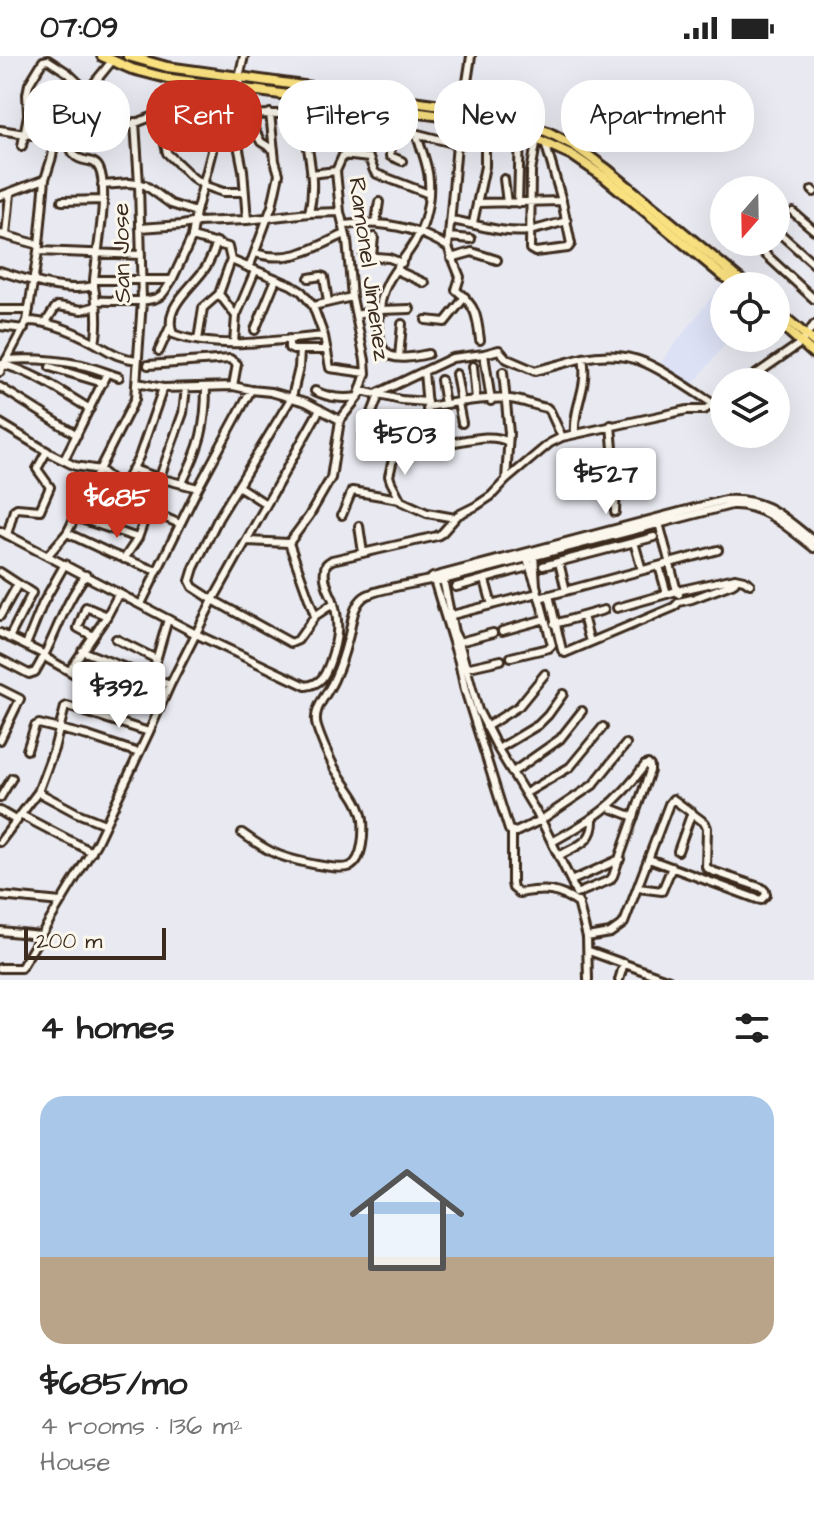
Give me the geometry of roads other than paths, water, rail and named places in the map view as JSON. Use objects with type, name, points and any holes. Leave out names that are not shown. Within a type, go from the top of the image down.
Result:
[{"type":"main road","points":[[102,56],[132,69],[178,80]]},
{"type":"main road","points":[[128,56],[167,67],[434,104]]},
{"type":"main road","points":[[545,131],[575,146],[617,177],[731,272]]},
{"type":"main road","points":[[545,142],[572,155],[604,177],[718,272]]},
{"type":"main road","points":[[790,324],[807,340],[814,354]]},
{"type":"main road","points":[[790,329],[807,340]]},
{"type":"street","points":[[167,67],[169,56]]},
{"type":"street","points":[[239,80],[244,56]]},
{"type":"street","points":[[467,80],[471,56]]},
{"type":"street","points":[[31,80],[43,61],[48,60],[75,80]]},
{"type":"street","points":[[96,80],[112,61]]},
{"type":"street","points":[[262,113],[278,113]]},
{"type":"street","points":[[234,343],[236,316],[279,174],[270,113]]},
{"type":"street","points":[[130,124],[146,118]]},
{"type":"street","name":"San Jose","points":[[48,555],[67,533],[135,399],[142,301],[135,122]]},
{"type":"street","points":[[0,130],[23,134]]},
{"type":"street","points":[[22,146],[24,130]]},
{"type":"street","points":[[418,140],[430,178],[426,217],[420,234],[388,283],[379,310],[380,345],[388,355],[411,358],[428,354]]},
{"type":"street","points":[[262,143],[274,150]]},
{"type":"street","points":[[0,372],[27,321],[45,179],[52,152]]},
{"type":"street","points":[[71,152],[98,166],[102,185],[94,283],[97,303],[95,343]]},
{"type":"street","points":[[167,152],[203,185],[231,193],[244,192]]},
{"type":"street","points":[[46,322],[58,306],[78,310],[97,303],[142,301],[162,295],[192,237],[212,152]]},
{"type":"street","points":[[239,152],[247,220]]},
{"type":"street","points":[[309,152],[314,189],[309,213]]},
{"type":"street","name":"Ramonel Jimenez","points":[[340,420],[358,397],[366,373],[340,212],[336,171],[344,152]]},
{"type":"street","points":[[391,152],[391,156],[402,161]]},
{"type":"street","points":[[456,152],[448,247],[460,277],[456,290],[472,305],[480,340]]},
{"type":"street","points":[[473,223],[486,152]]},
{"type":"street","points":[[518,203],[519,152]]},
{"type":"street","points":[[537,152],[531,172],[530,249],[569,248],[567,221],[545,152]]},
{"type":"street","points":[[343,155],[369,158],[377,174],[429,194]]},
{"type":"street","points":[[311,174],[336,171]]},
{"type":"street","points":[[0,196],[45,179]]},
{"type":"street","points":[[504,179],[507,203]]},
{"type":"street","points":[[102,185],[139,184],[150,187],[174,205],[196,212]]},
{"type":"street","points":[[10,194],[3,234],[38,248],[141,255]]},
{"type":"street","points":[[62,201],[103,200]]},
{"type":"street","points":[[477,203],[562,201]]},
{"type":"street","points":[[376,222],[379,202]]},
{"type":"street","points":[[140,228],[340,212]]},
{"type":"street","points":[[793,212],[814,230]]},
{"type":"street","points":[[451,220],[530,231],[567,221]]},
{"type":"street","points":[[343,225],[376,222],[393,225],[448,247]]},
{"type":"street","points":[[255,253],[276,258],[291,257],[345,234]]},
{"type":"street","points":[[192,237],[228,247],[231,260],[219,294],[203,308],[198,340]]},
{"type":"street","points":[[374,237],[368,256],[391,258],[402,263]]},
{"type":"street","points":[[449,237],[471,239]]},
{"type":"street","points":[[159,351],[170,327],[175,304],[209,263],[217,242]]},
{"type":"street","points":[[790,243],[814,264]]},
{"type":"street","points":[[451,258],[472,252],[497,260]]},
{"type":"street","points":[[767,256],[814,299]]},
{"type":"street","points":[[231,260],[302,292],[313,306],[324,336],[330,368],[366,373]]},
{"type":"street","points":[[396,270],[425,283]]},
{"type":"street","points":[[0,271],[32,282],[77,289],[94,283],[169,280]]},
{"type":"street","points":[[309,278],[324,277],[328,302]]},
{"type":"street","points":[[255,330],[276,279]]},
{"type":"street","points":[[219,294],[236,316]]},
{"type":"street","points":[[313,306],[352,297]]},
{"type":"street","points":[[426,320],[445,322],[465,297]]},
{"type":"street","points":[[356,315],[379,310],[410,309]]},
{"type":"street","points":[[0,310],[29,310]]},
{"type":"street","points":[[27,321],[46,322],[95,343],[116,356],[137,360]]},
{"type":"street","points":[[399,357],[402,324]]},
{"type":"street","points":[[766,368],[807,340],[814,325]]},
{"type":"street","points":[[0,326],[24,329]]},
{"type":"street","points":[[170,327],[176,336],[234,343],[324,336]]},
{"type":"street","points":[[289,339],[290,349],[327,350]]},
{"type":"street","points":[[362,346],[380,345]]},
{"type":"street","points":[[300,350],[292,397],[218,519],[190,581],[193,587],[213,600],[291,643],[298,640],[315,616],[334,603]]},
{"type":"street","points":[[362,438],[378,395],[452,358],[500,350],[507,359],[535,371],[583,358],[612,356],[636,359],[710,402]]},
{"type":"street","points":[[484,354],[491,401]]},
{"type":"street","points":[[3,363],[24,358],[51,364],[103,383]]},
{"type":"street","points":[[575,433],[574,418],[584,385],[583,358]]},
{"type":"street","points":[[148,365],[230,359],[237,364],[233,386]]},
{"type":"street","points":[[3,363],[90,409]]},
{"type":"street","points":[[51,364],[83,366],[119,377]]},
{"type":"street","points":[[44,382],[51,364]]},
{"type":"street","points":[[473,366],[476,400]]},
{"type":"street","points":[[424,372],[430,445],[496,438],[508,442]]},
{"type":"street","points":[[503,372],[507,399],[506,480]]},
{"type":"street","points":[[64,460],[107,373]]},
{"type":"street","points":[[456,374],[462,423]]},
{"type":"street","points":[[441,380],[445,404]]},
{"type":"street","points":[[137,383],[163,388],[233,386],[271,392],[292,397],[340,420],[331,478],[289,543]]},
{"type":"street","points":[[0,387],[77,435]]},
{"type":"street","points":[[182,483],[205,425],[206,387]]},
{"type":"street","points":[[102,525],[133,469],[163,388]]},
{"type":"street","points":[[124,559],[138,538],[183,413],[186,388]]},
{"type":"street","points":[[141,604],[251,390]]},
{"type":"street","points":[[315,391],[330,397],[346,398],[358,397],[362,392],[427,405],[507,399],[547,408],[562,437]]},
{"type":"street","points":[[47,451],[37,469],[50,487],[45,501],[40,510],[14,510],[4,533],[196,634],[306,686],[319,683],[325,676],[339,630],[325,566],[332,560],[437,536],[455,518],[483,502],[550,443],[562,437],[687,410],[704,410],[710,406]]},
{"type":"street","points":[[0,968],[21,968],[92,852],[213,600],[320,409]]},
{"type":"street","points":[[0,423],[75,466],[100,470],[148,510],[180,524]]},
{"type":"street","points":[[374,424],[375,443],[394,455],[389,476],[399,499]]},
{"type":"street","points":[[611,425],[615,512]]},
{"type":"street","points":[[133,469],[198,488]]},
{"type":"street","points":[[238,486],[266,504]]},
{"type":"street","points":[[342,515],[352,491],[399,499],[427,513],[455,518]]},
{"type":"street","points":[[658,521],[725,500],[749,500],[771,508],[814,541]]},
{"type":"street","points":[[242,833],[278,854],[330,867],[347,867],[357,859],[363,823],[360,811],[315,725],[316,711],[334,681],[348,642],[356,608],[360,600],[370,594],[731,505],[749,506],[766,513],[814,548]]},
{"type":"street","points":[[75,517],[138,538]]},
{"type":"street","points":[[658,521],[680,596]]},
{"type":"street","points":[[359,526],[363,553]]},
{"type":"street","points":[[67,533],[157,571]]},
{"type":"street","points":[[543,566],[654,537]]},
{"type":"street","points":[[247,541],[289,543]]},
{"type":"street","points":[[634,542],[642,570]]},
{"type":"street","points":[[289,543],[315,616]]},
{"type":"street","points":[[447,616],[566,591],[718,550]]},
{"type":"street","points":[[511,657],[552,645],[530,555]]},
{"type":"street","points":[[559,562],[566,591]]},
{"type":"street","points":[[26,645],[43,603],[65,564]]},
{"type":"street","points":[[659,566],[667,594]]},
{"type":"street","points":[[456,587],[524,568]]},
{"type":"street","points":[[0,572],[32,593],[9,638]]},
{"type":"street","points":[[0,659],[33,674],[45,655],[66,604],[86,575]]},
{"type":"street","points":[[442,577],[447,616],[474,698],[508,828],[512,832],[512,883],[519,893],[545,889],[556,891],[579,904]]},
{"type":"street","points":[[549,595],[563,652],[674,607],[680,596],[735,578],[750,584]]},
{"type":"street","points":[[617,608],[667,594],[692,599],[732,584],[735,578]]},
{"type":"street","points":[[432,580],[459,642],[463,668]]},
{"type":"street","points":[[485,580],[492,605]]},
{"type":"street","points":[[0,616],[18,584]]},
{"type":"street","points":[[70,670],[119,593]]},
{"type":"street","points":[[93,636],[78,628],[86,607],[107,616]]},
{"type":"street","points":[[502,631],[555,623],[604,610]]},
{"type":"street","points":[[583,616],[590,642]]},
{"type":"street","points":[[151,678],[168,619]]},
{"type":"street","points":[[0,633],[45,655],[90,683],[158,711]]},
{"type":"street","points":[[459,642],[493,633]]},
{"type":"street","points":[[116,639],[156,659]]},
{"type":"street","points":[[82,651],[170,685]]},
{"type":"street","points":[[463,668],[501,660]]},
{"type":"street","points":[[482,728],[519,706],[545,674]]},
{"type":"street","points":[[0,689],[20,699],[0,740]]},
{"type":"street","points":[[498,749],[538,725],[563,694]]},
{"type":"street","points":[[0,842],[38,792],[54,749],[63,708],[67,706],[149,732]]},
{"type":"street","points":[[513,772],[560,739],[582,711]]},
{"type":"street","points":[[27,750],[37,725],[59,728],[139,753]]},
{"type":"street","points":[[526,793],[574,764],[603,727]]},
{"type":"street","points":[[482,728],[526,793],[571,881],[587,937],[588,980]]},
{"type":"street","points":[[512,832],[541,820],[593,785],[626,744]]},
{"type":"street","points":[[552,842],[593,819],[621,795],[645,765],[649,765],[650,771],[610,880],[576,894]]},
{"type":"street","points":[[0,798],[12,778]]},
{"type":"street","points":[[38,792],[105,824]]},
{"type":"street","points":[[587,937],[610,933],[627,918],[638,888],[671,800],[676,800],[703,820],[707,828],[706,867],[762,888],[766,895],[761,900],[757,899],[649,859]]},
{"type":"street","points":[[608,807],[634,817]]},
{"type":"street","points":[[0,811],[92,852]]},
{"type":"street","points":[[678,851],[692,812]]},
{"type":"street","points":[[559,856],[589,838],[594,830],[593,819]]},
{"type":"street","points":[[571,881],[620,859]]},
{"type":"street","points":[[638,888],[662,891],[672,867]]},
{"type":"street","points":[[0,896],[61,902]]},
{"type":"street","points":[[0,931],[40,935]]},
{"type":"street","points":[[589,951],[669,980]]},
{"type":"street","points":[[619,980],[624,963]]}]
